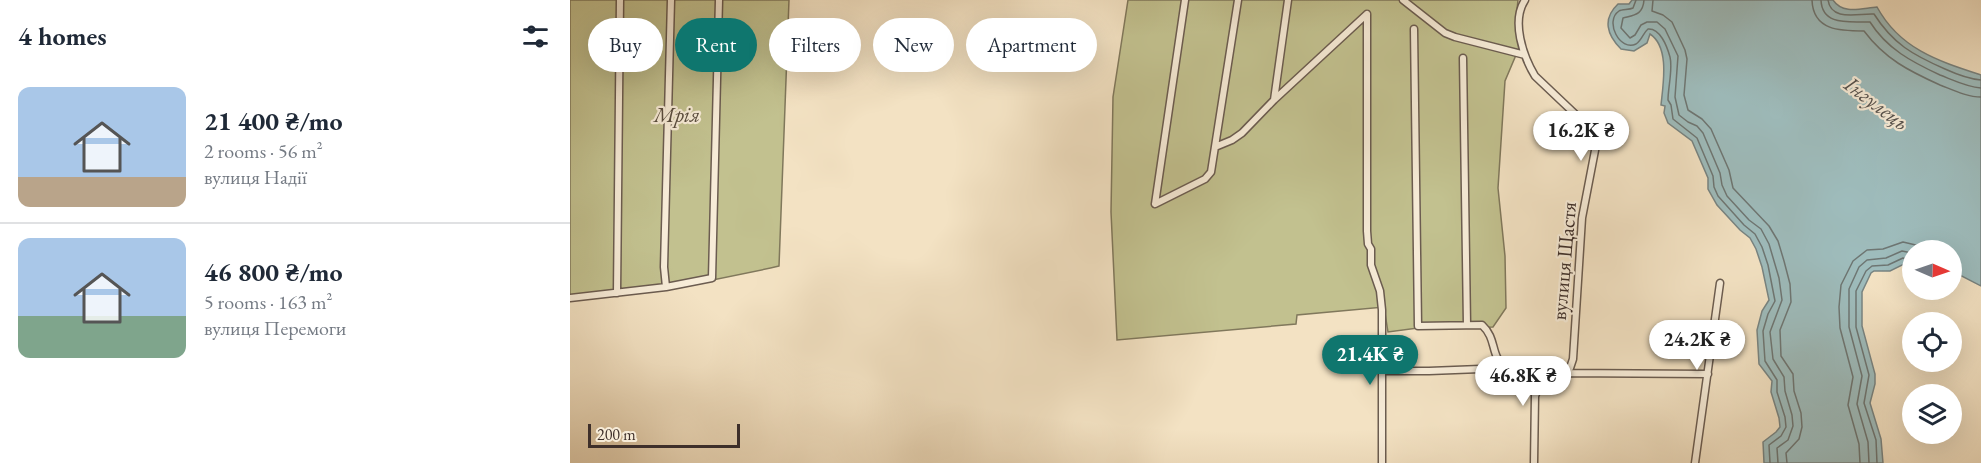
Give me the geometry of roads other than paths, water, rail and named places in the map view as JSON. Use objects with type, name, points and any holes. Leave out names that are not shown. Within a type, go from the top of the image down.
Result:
[{"type":"street","points":[[617,293],[620,0]]},
{"type":"street","points":[[666,287],[664,267],[670,0]]},
{"type":"street","points":[[570,298],[666,287],[712,278],[719,0]]},
{"type":"street","points":[[1185,0],[1155,204],[1205,179],[1211,172],[1238,0]]},
{"type":"street","points":[[1274,100],[1288,0]]},
{"type":"street","points":[[1403,0],[1445,33],[1525,55]]},
{"type":"street","name":"вулиця Щастя","points":[[1524,0],[1519,20],[1525,55],[1535,76],[1593,131],[1597,140],[1582,218],[1573,359],[1570,368],[1564,373]]},
{"type":"street","points":[[1215,147],[1242,133],[1274,100],[1367,14],[1367,231],[1368,244],[1371,249],[1371,265],[1380,291],[1382,310],[1382,463]]},
{"type":"street","points":[[1414,29],[1418,326],[1482,326],[1490,333],[1497,360],[1506,368]]},
{"type":"street","points":[[1463,58],[1467,325]]},
{"type":"street","points":[[1695,463],[1720,283]]},
{"type":"street","points":[[1382,371],[1429,372],[1506,368],[1554,376]]},
{"type":"street","points":[[1534,463],[1535,396],[1542,380],[1564,373],[1708,374]]},
{"type":"water","name":"Інгулець","points":[[1632,0],[1833,0],[1837,5],[1847,9],[1877,7],[1897,33],[1922,52],[1981,75],[1981,286],[1962,276],[1962,240],[1902,240],[1902,265],[1890,271],[1871,273],[1862,292],[1862,326],[1875,374],[1870,403],[1881,439],[1883,463],[1764,463],[1763,442],[1780,427],[1771,392],[1772,381],[1759,364],[1757,330],[1762,311],[1769,300],[1762,267],[1750,238],[1717,205],[1708,189],[1708,178],[1692,141],[1668,123],[1664,113],[1665,106],[1661,105],[1664,77],[1663,57],[1656,40],[1650,34],[1647,43],[1634,51],[1621,49],[1612,38],[1608,27],[1610,15],[1618,4],[1629,4]]},
{"type":"park label","name":"Мрія","points":[[677,115]]}]
